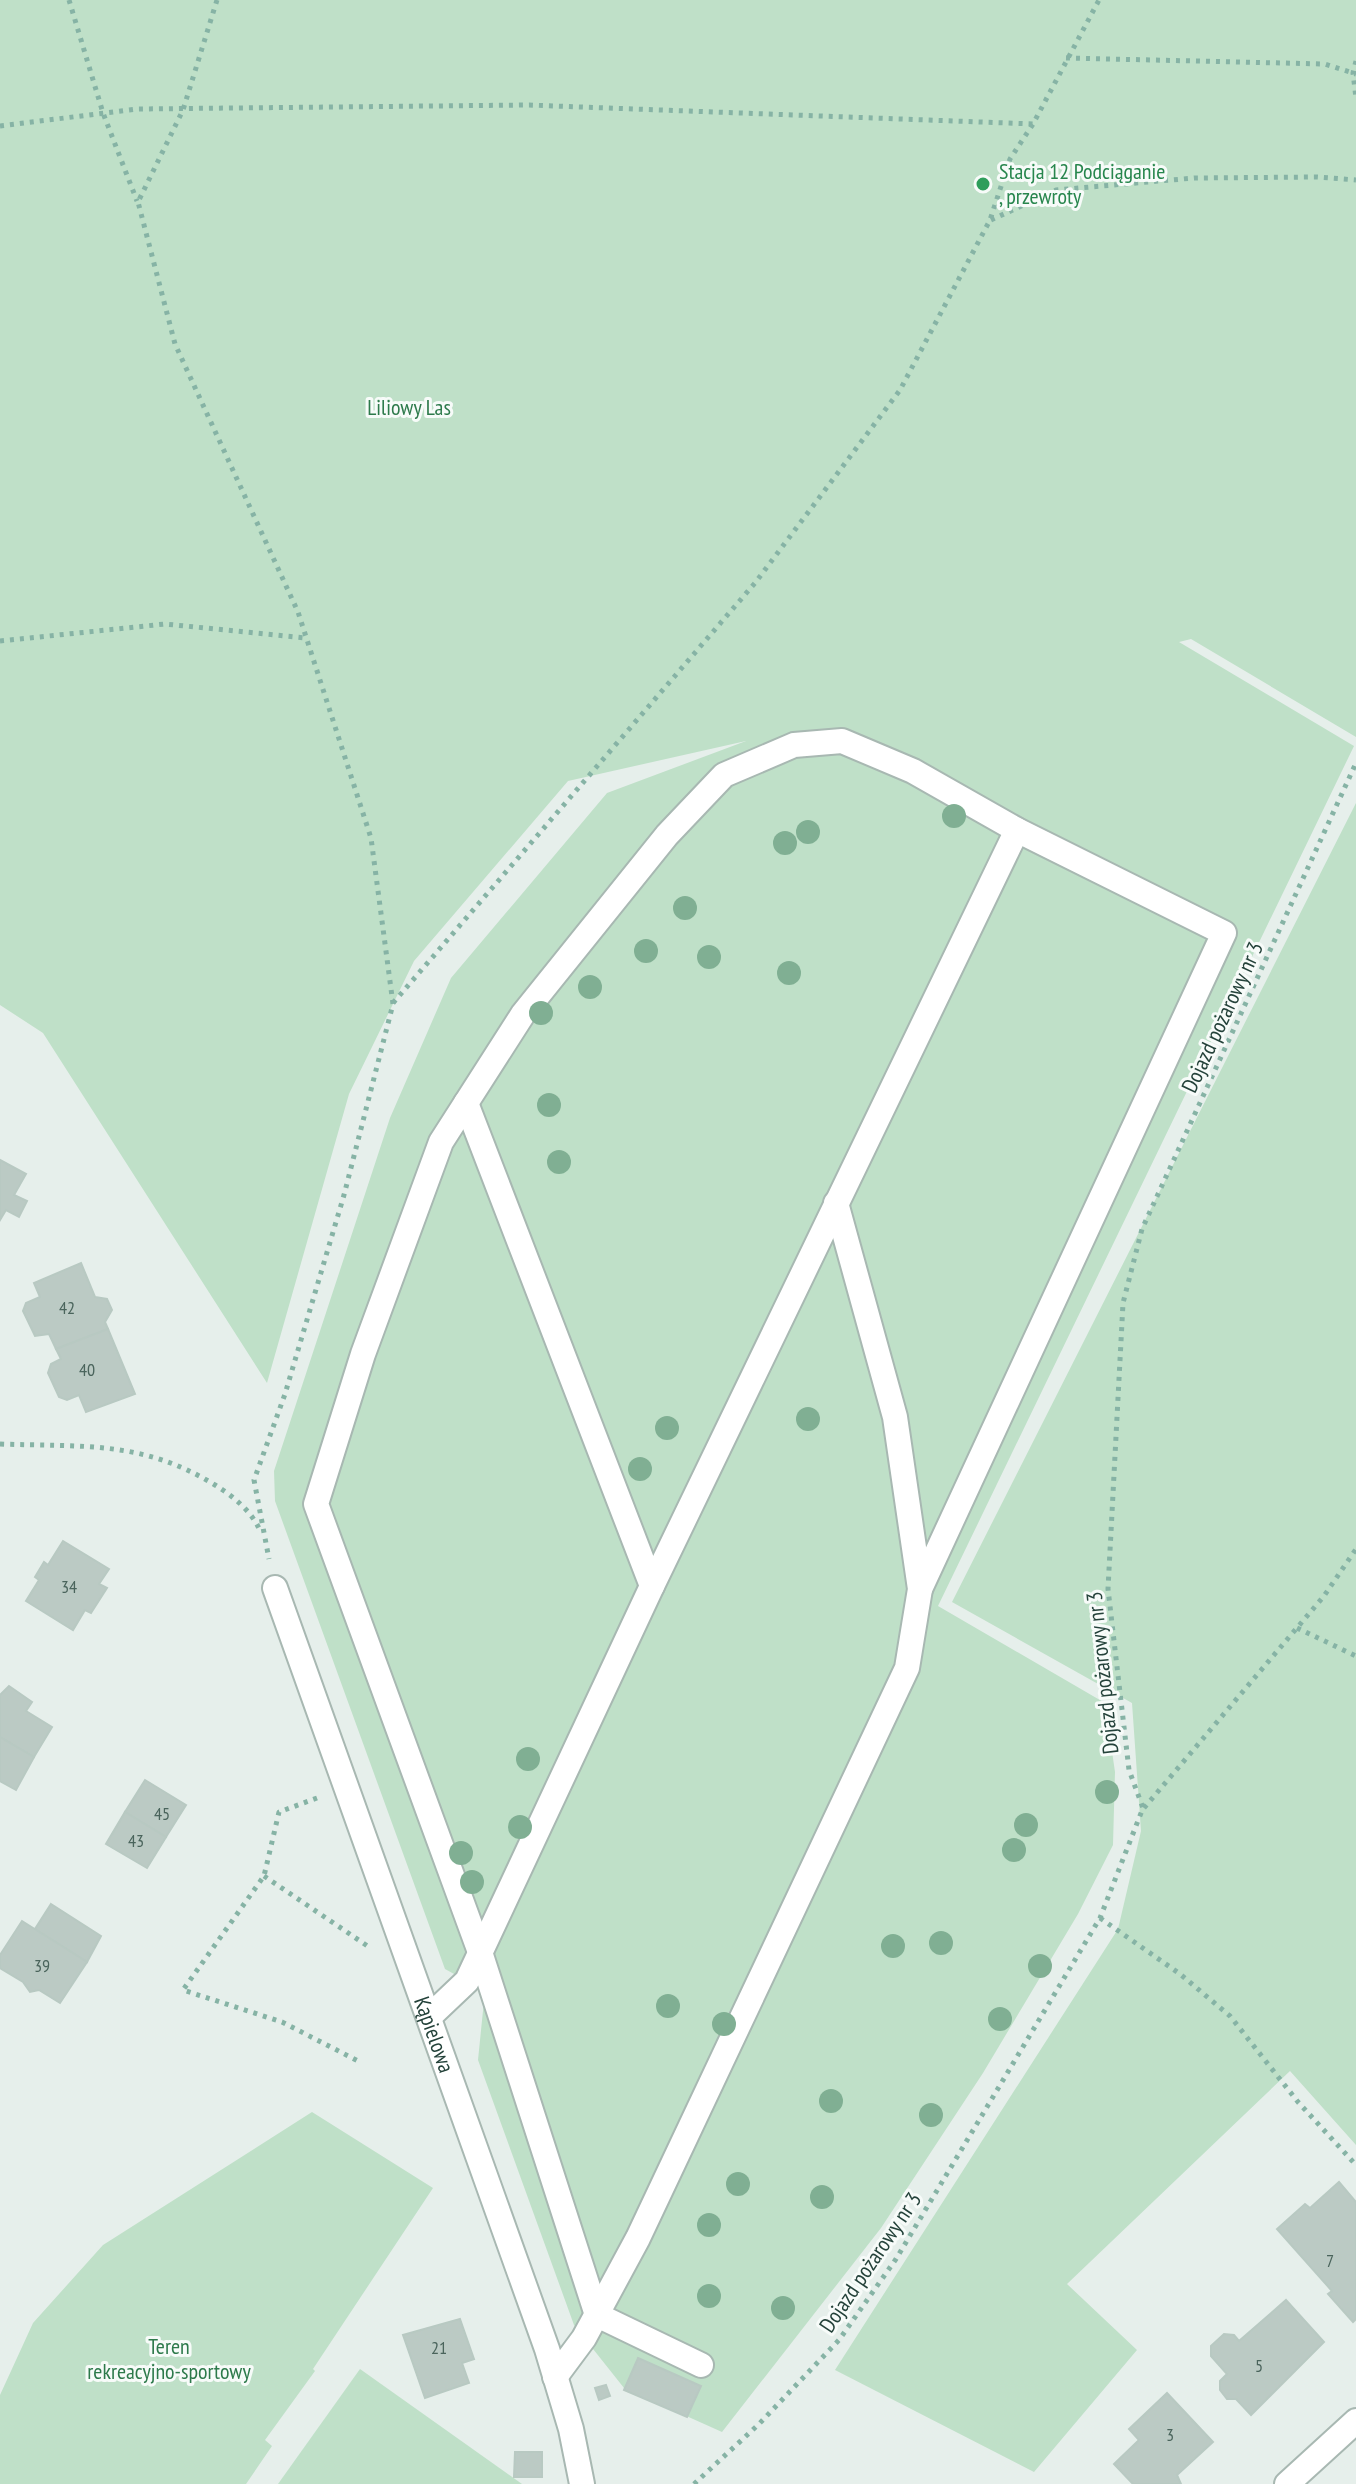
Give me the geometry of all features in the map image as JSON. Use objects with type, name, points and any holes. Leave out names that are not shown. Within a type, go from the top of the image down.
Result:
[{"type":"street","points":[[555,2377],[597,2315],[638,2238],[907,1668],[920,1589],[1224,933],[1017,830],[913,771],[842,741],[794,745],[724,775],[667,835],[523,1014],[441,1142],[363,1354],[316,1504],[480,1952],[597,2315],[701,2365]]},
{"type":"street","points":[[429,2017],[467,1981],[652,1586],[1017,830]]},
{"type":"street","points":[[466,1103],[652,1586]]},
{"type":"street","points":[[836,1203],[895,1417],[920,1589]]},
{"type":"street","name":"Kąpielowa","points":[[275,1588],[555,2377],[582,2484]]},
{"type":"street","points":[[1287,2484],[1356,2421]]},
{"type":"path","points":[[69,0],[103,113],[138,202],[175,344],[298,612],[371,838],[393,1004],[344,1195],[285,1394],[254,1480],[275,1588]]},
{"type":"path","points":[[138,202],[183,110],[217,0]]},
{"type":"path","points":[[393,1004],[755,583],[900,390],[990,220],[1010,159],[1033,124],[1099,0]]},
{"type":"path","points":[[1066,58],[1325,64],[1354,73]]},
{"type":"path","points":[[1356,61],[1356,98]]},
{"type":"path","points":[[0,126],[137,109],[529,105],[1033,124]]},
{"type":"path","points":[[990,220],[1056,190],[1194,178],[1317,177],[1356,180]]},
{"type":"path","points":[[0,641],[165,624],[306,638]]},
{"type":"path","name":"Dojazd pożarowy nr 3","points":[[694,2484],[759,2424],[839,2340],[896,2259],[1100,1918],[1143,1808],[1129,1770],[1108,1589],[1123,1303],[1142,1229],[1356,763]]},
{"type":"path","points":[[0,1444],[128,1448],[182,1465],[234,1497],[260,1529],[275,1588]]},
{"type":"path","points":[[1143,1808],[1297,1628],[1356,1549]]},
{"type":"path","points":[[1297,1628],[1356,1656]]},
{"type":"path","points":[[346,1788],[279,1812],[264,1876],[183,1990],[282,2022],[360,2062]]},
{"type":"path","points":[[264,1876],[414,1978]]},
{"type":"path","points":[[1100,1918],[1180,1974],[1230,2016],[1298,2102],[1356,2165]]},
{"type":"green space","name":"Liliowy Las","points":[[0,0],[1356,0],[1356,737],[1191,639],[1179,642],[1354,746],[938,1606],[1105,1703],[1115,1772],[1113,1845],[1078,1914],[983,2073],[881,2228],[722,2432],[624,2388],[574,2325],[478,2060],[485,1991],[445,1969],[275,1501],[274,1471],[390,1118],[451,978],[607,793],[746,741],[568,781],[414,961],[349,1094],[267,1383],[43,1033],[0,1005]]},
{"type":"green space","points":[[1356,803],[1356,2145],[1290,2071],[1067,2284],[1137,2350],[1034,2472],[835,2370],[1118,1929],[1141,1831],[1132,1703],[952,1602]]},
{"type":"green space","name":"Teren rekreacyjno-sportowy","points":[[312,2112],[433,2188],[313,2369],[315,2371],[265,2440],[272,2446],[246,2484],[0,2484],[0,2395],[33,2323],[103,2245]]},
{"type":"green space","points":[[360,2369],[522,2484],[278,2484]]},
{"type":"building","points":[[0,1160],[26,1174],[14,1195],[27,1201],[19,1217],[6,1210],[0,1220]]},
{"type":"building","points":[[81,1263],[95,1297],[107,1299],[112,1310],[105,1322],[108,1329],[56,1349],[49,1334],[35,1336],[23,1311],[26,1303],[40,1297],[34,1283]]},
{"type":"building","points":[[108,1329],[135,1394],[86,1412],[79,1395],[67,1400],[59,1397],[48,1373],[51,1364],[61,1359],[56,1349]]},
{"type":"building","points":[[63,1541],[109,1569],[99,1584],[107,1588],[91,1613],[85,1610],[73,1630],[26,1601],[39,1580],[35,1577],[44,1562],[48,1565]]},
{"type":"building","points":[[9,1686],[32,1702],[26,1711],[52,1727],[34,1757],[0,1737],[0,1695]]},
{"type":"building","points":[[0,1737],[34,1757],[16,1790],[0,1781]]},
{"type":"building","points":[[145,1780],[186,1805],[166,1837],[125,1812]]},
{"type":"building","points":[[125,1812],[166,1837],[147,1868],[106,1844]]},
{"type":"building","points":[[51,1904],[101,1936],[87,1962],[35,1929]]},
{"type":"building","points":[[22,1921],[87,1962],[60,2003],[39,1990],[30,1992],[23,1982],[0,1968],[0,1955]]},
{"type":"building","points":[[1339,2182],[1356,2202],[1356,2319],[1353,2322],[1328,2294],[1332,2291],[1277,2229],[1305,2204],[1310,2208]]},
{"type":"building","points":[[1286,2300],[1324,2342],[1251,2415],[1236,2399],[1227,2399],[1220,2390],[1220,2381],[1227,2374],[1211,2356],[1211,2346],[1224,2334],[1234,2335],[1239,2341]]},
{"type":"building","points":[[460,2319],[474,2359],[462,2363],[469,2383],[425,2398],[403,2335]]},
{"type":"building","points":[[638,2358],[701,2386],[687,2417],[624,2390]]},
{"type":"building","points":[[606,2385],[610,2396],[599,2400],[595,2388]]},
{"type":"building","points":[[1167,2393],[1213,2442],[1177,2475],[1181,2484],[1133,2484],[1114,2464],[1139,2440],[1129,2429]]},
{"type":"building","points":[[515,2452],[542,2452],[542,2477],[514,2477]]},
{"type":"place","name":"Stacja 12 Podciąganie , przewroty","points":[[983,184]]}]
